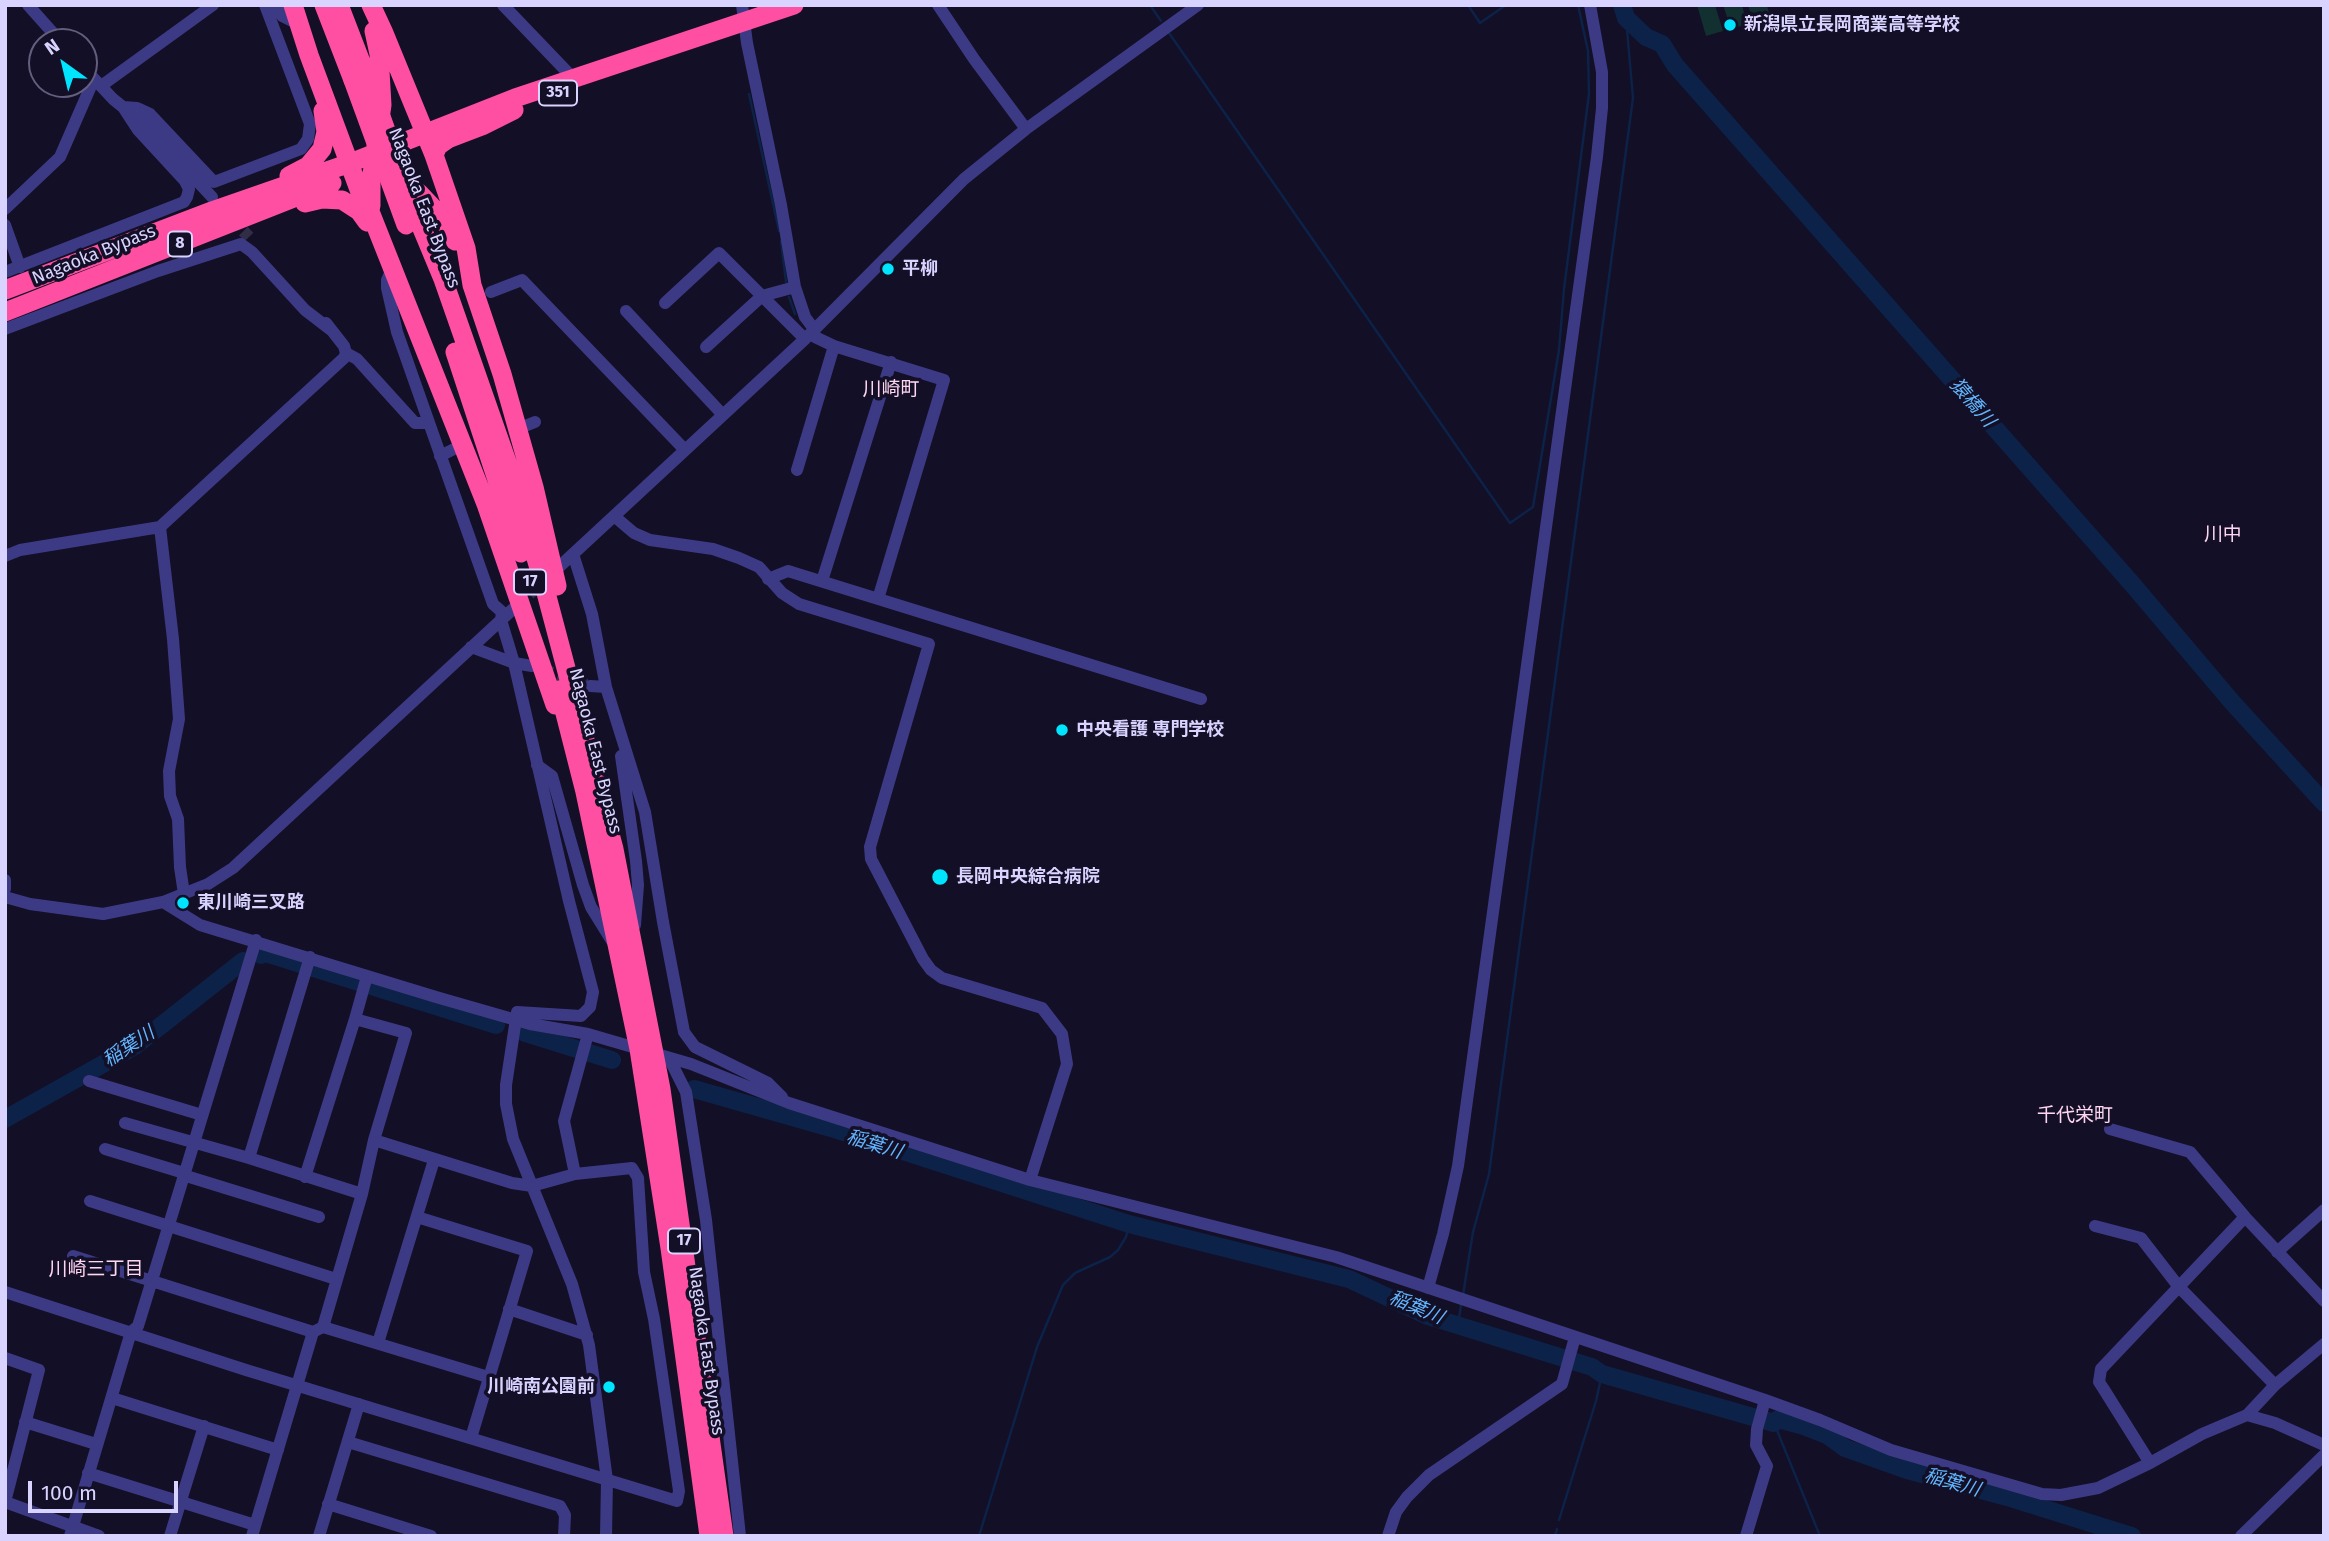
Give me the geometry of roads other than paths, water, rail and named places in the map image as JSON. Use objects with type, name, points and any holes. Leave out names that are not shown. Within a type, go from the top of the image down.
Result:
[{"type":"highway","points":[[293,5],[342,142],[395,173],[420,194],[448,227],[472,285]]},
{"type":"highway","name":"Nagaoka East Bypass","points":[[324,5],[359,78]]},
{"type":"highway","name":"Nagaoka East Bypass","points":[[339,5],[359,78],[370,159],[412,222],[443,279],[513,479],[549,601],[614,849],[626,949]]},
{"type":"highway","points":[[370,5],[429,143]]},
{"type":"highway","points":[[370,5],[379,54],[382,105],[370,159]]},
{"type":"highway","name":"351","points":[[429,143],[621,71],[744,13],[794,5]]},
{"type":"highway","name":"351","points":[[429,143],[572,77],[687,41]]},
{"type":"highway","points":[[212,212],[298,173],[308,166],[322,149],[326,122],[313,83],[309,55]]},
{"type":"highway","name":"8","points":[[370,159],[429,143]]},
{"type":"highway","name":"17","points":[[429,143],[466,248],[472,285],[502,374],[534,487],[607,802],[614,849]]},
{"type":"highway","name":"17","points":[[370,159],[371,214],[495,526],[585,792]]},
{"type":"highway","name":"Nagaoka Bypass","points":[[5,290],[212,212],[370,159]]},
{"type":"highway","points":[[212,212],[271,215],[322,199],[342,200],[359,211],[367,221],[392,269]]},
{"type":"highway","name":"Nagaoka Bypass","points":[[5,312],[212,212]]},
{"type":"highway","name":"Nagaoka East Bypass","points":[[412,222],[502,491],[538,611],[654,1053],[682,1224],[724,1536]]},
{"type":"highway","name":"Nagaoka East Bypass","points":[[654,1053],[670,1248],[709,1536]]},
{"type":"street","points":[[28,5],[49,28]]},
{"type":"street","points":[[98,82],[213,5]]},
{"type":"street","points":[[123,107],[138,108],[150,114],[214,182],[301,149],[308,139],[310,124],[265,5]]},
{"type":"street","points":[[276,5],[282,16],[300,25]]},
{"type":"street","points":[[503,5],[572,77]]},
{"type":"street","points":[[938,5],[974,60],[1026,129]]},
{"type":"street","points":[[559,567],[809,334],[964,179],[1026,129],[1198,5]]},
{"type":"street","points":[[1428,1288],[1458,1166],[1597,157],[1602,108],[1602,72],[1590,5]]},
{"type":"street","points":[[744,13],[795,286],[809,334]]},
{"type":"street","points":[[98,84],[145,124],[212,212]]},
{"type":"street","points":[[5,209],[60,157],[90,98]]},
{"type":"street","points":[[5,272],[184,202],[189,189],[185,181],[138,130],[123,107]]},
{"type":"street","points":[[5,225],[20,267]]},
{"type":"street","points":[[5,556],[20,551],[160,527],[344,358],[344,346],[249,237]]},
{"type":"street","points":[[5,330],[193,258],[241,244],[252,252],[305,310],[331,330]]},
{"type":"street","points":[[665,303],[719,253],[761,296],[809,334],[834,346],[944,380],[878,599]]},
{"type":"street","points":[[392,269],[387,280],[397,332],[493,604],[502,612],[501,620],[514,663],[593,992],[590,1007],[581,1016],[517,1012],[508,1062],[506,1104],[513,1139],[572,1284],[587,1335],[607,1480],[606,1536]]},
{"type":"street","points":[[491,292],[522,280],[685,450]]},
{"type":"street","points":[[706,347],[761,296],[795,286]]},
{"type":"street","points":[[626,311],[723,415]]},
{"type":"street","points":[[797,470],[834,346]]},
{"type":"street","points":[[346,353],[357,359],[415,423],[429,423]]},
{"type":"street","points":[[822,582],[891,362]]},
{"type":"street","points":[[440,456],[454,449]]},
{"type":"street","points":[[614,516],[634,533],[650,540],[713,550],[739,558],[759,568],[782,593],[799,604],[929,644],[870,847],[871,859],[931,970],[942,978],[1042,1008],[1062,1034],[1067,1064],[1030,1180]]},
{"type":"street","points":[[160,527],[179,719],[169,771],[170,796],[178,819],[184,894]]},
{"type":"street","points":[[573,554],[592,614],[606,687],[645,812],[684,1032],[695,1047],[768,1083],[789,1103]]},
{"type":"street","points":[[768,579],[788,571],[1201,699]]},
{"type":"street","points":[[5,897],[30,904],[103,914],[163,902],[208,884],[233,868],[513,609]]},
{"type":"street","points":[[471,647],[514,663],[532,666]]},
{"type":"street","points":[[590,686],[606,687]]},
{"type":"street","points":[[616,720],[638,885],[626,949]]},
{"type":"street","points":[[537,765],[552,776],[591,907],[626,949]]},
{"type":"street","points":[[5,880],[5,889]]},
{"type":"street","points":[[163,902],[200,925],[516,1020],[654,1053],[721,1074],[789,1103],[1030,1180],[1336,1257],[1574,1341],[1820,1420],[1891,1450],[2042,1494],[2061,1495],[2098,1488],[2202,1434],[2247,1415],[2275,1385],[2324,1344]]},
{"type":"street","points":[[71,1532],[131,1332],[138,1326],[256,940]]},
{"type":"street","points":[[248,1158],[310,957]]},
{"type":"street","points":[[305,1177],[367,976]]},
{"type":"street","points":[[88,1473],[180,1502],[253,1530],[298,1384],[336,1279],[406,1033],[355,1019]]},
{"type":"street","points":[[575,1174],[564,1121],[587,1039]]},
{"type":"street","points":[[654,1053],[686,1092],[706,1220],[740,1536]]},
{"type":"street","points":[[89,1081],[202,1115]]},
{"type":"street","points":[[125,1123],[362,1194]]},
{"type":"street","points":[[2110,1129],[2190,1152],[2245,1217],[2324,1301]]},
{"type":"street","points":[[5,1292],[246,1370],[677,1501],[679,1491],[654,1319],[644,1272],[638,1178],[632,1168],[575,1174],[532,1186],[512,1183],[374,1140]]},
{"type":"street","points":[[105,1149],[319,1217]]},
{"type":"street","points":[[377,1343],[434,1160]]},
{"type":"street","points":[[90,1201],[336,1279]]},
{"type":"street","points":[[2277,1252],[2324,1210]]},
{"type":"street","points":[[417,1217],[527,1251],[471,1437]]},
{"type":"street","points":[[2150,1463],[2103,1388],[2099,1376],[2106,1361],[2245,1217]]},
{"type":"street","points":[[2095,1226],[2141,1238],[2179,1287],[2275,1385]]},
{"type":"street","points":[[73,1256],[488,1377]]},
{"type":"street","points":[[509,1308],[587,1335]]},
{"type":"street","points":[[1388,1536],[1396,1512],[1423,1481],[1564,1380],[1574,1341]]},
{"type":"street","points":[[5,1358],[39,1370],[5,1502],[71,1532],[99,1536]]},
{"type":"street","points":[[112,1398],[278,1450]]},
{"type":"street","points":[[1746,1536],[1767,1466],[1756,1445],[1764,1403]]},
{"type":"street","points":[[319,1536],[359,1404]]},
{"type":"street","points":[[2247,1415],[2275,1423],[2324,1445]]},
{"type":"street","points":[[24,1422],[96,1444]]},
{"type":"street","points":[[170,1536],[204,1426]]},
{"type":"street","points":[[348,1442],[560,1506],[565,1515],[564,1536]]},
{"type":"street","points":[[2241,1536],[2324,1455]]},
{"type":"street","points":[[328,1504],[431,1536]]},
{"type":"waterway","points":[[1150,5],[1161,21]]},
{"type":"waterway","points":[[1468,5],[1480,23],[1506,5]]},
{"type":"waterway","points":[[1169,33],[1510,523],[1533,507],[1559,350],[1564,289],[1589,94],[1588,51],[1578,5]]},
{"type":"waterway","name":"猿橋川","points":[[1622,5],[1626,18],[1646,37],[1662,44],[1675,65],[2133,585],[2232,702],[2324,803]]},
{"type":"waterway","points":[[1463,1295],[1473,1232],[1489,1174],[1633,98],[1626,18]]},
{"type":"waterway","points":[[749,94],[779,231]]},
{"type":"waterway","points":[[781,241],[786,282]]},
{"type":"waterway","points":[[789,297],[795,314]]},
{"type":"waterway","name":"稲葉川","points":[[261,955],[265,953],[496,1025]]},
{"type":"waterway","name":"稲葉川","points":[[5,1119],[135,1046],[243,961]]},
{"type":"waterway","name":"稲葉川","points":[[525,1033],[612,1060]]},
{"type":"waterway","name":"稲葉川","points":[[694,1089],[831,1128],[1129,1224],[1349,1279],[1428,1316],[1592,1367],[1602,1374],[1774,1423],[1778,1419],[1804,1426],[1827,1435],[1845,1448],[1907,1470],[2007,1497],[2132,1536]]},
{"type":"waterway","points":[[979,1536],[1037,1347],[1063,1285],[1075,1273],[1110,1257],[1118,1250],[1126,1237],[1129,1224]]},
{"type":"waterway","points":[[1458,1325],[1461,1305]]},
{"type":"waterway","points":[[1559,1520],[1602,1374]]},
{"type":"waterway","points":[[1774,1423],[1820,1536]]},
{"type":"waterway","points":[[1555,1536],[1557,1529]]},
{"type":"tunnel","points":[[231,218],[249,237]]},
{"type":"tunnel","points":[[516,606],[547,578]]},
{"type":"tunnel","points":[[541,669],[590,686]]},
{"type":"place","name":"新潟県立長岡商業高等学校","points":[[1730,25]]},
{"type":"place","name":"平柳","points":[[888,269]]},
{"type":"place","name":"中央看護 専門学校","points":[[1062,730]]},
{"type":"place","name":"長岡中央綜合病院","points":[[940,877]]},
{"type":"place","name":"東川崎三叉路","points":[[183,903]]},
{"type":"place","name":"川崎南公園前","points":[[609,1387]]},
{"type":"district","name":"川崎町","points":[[891,390]]},
{"type":"district","name":"川中","points":[[2223,535]]},
{"type":"district","name":"千代栄町","points":[[2075,1116]]},
{"type":"district","name":"川崎三丁目","points":[[96,1270]]}]
